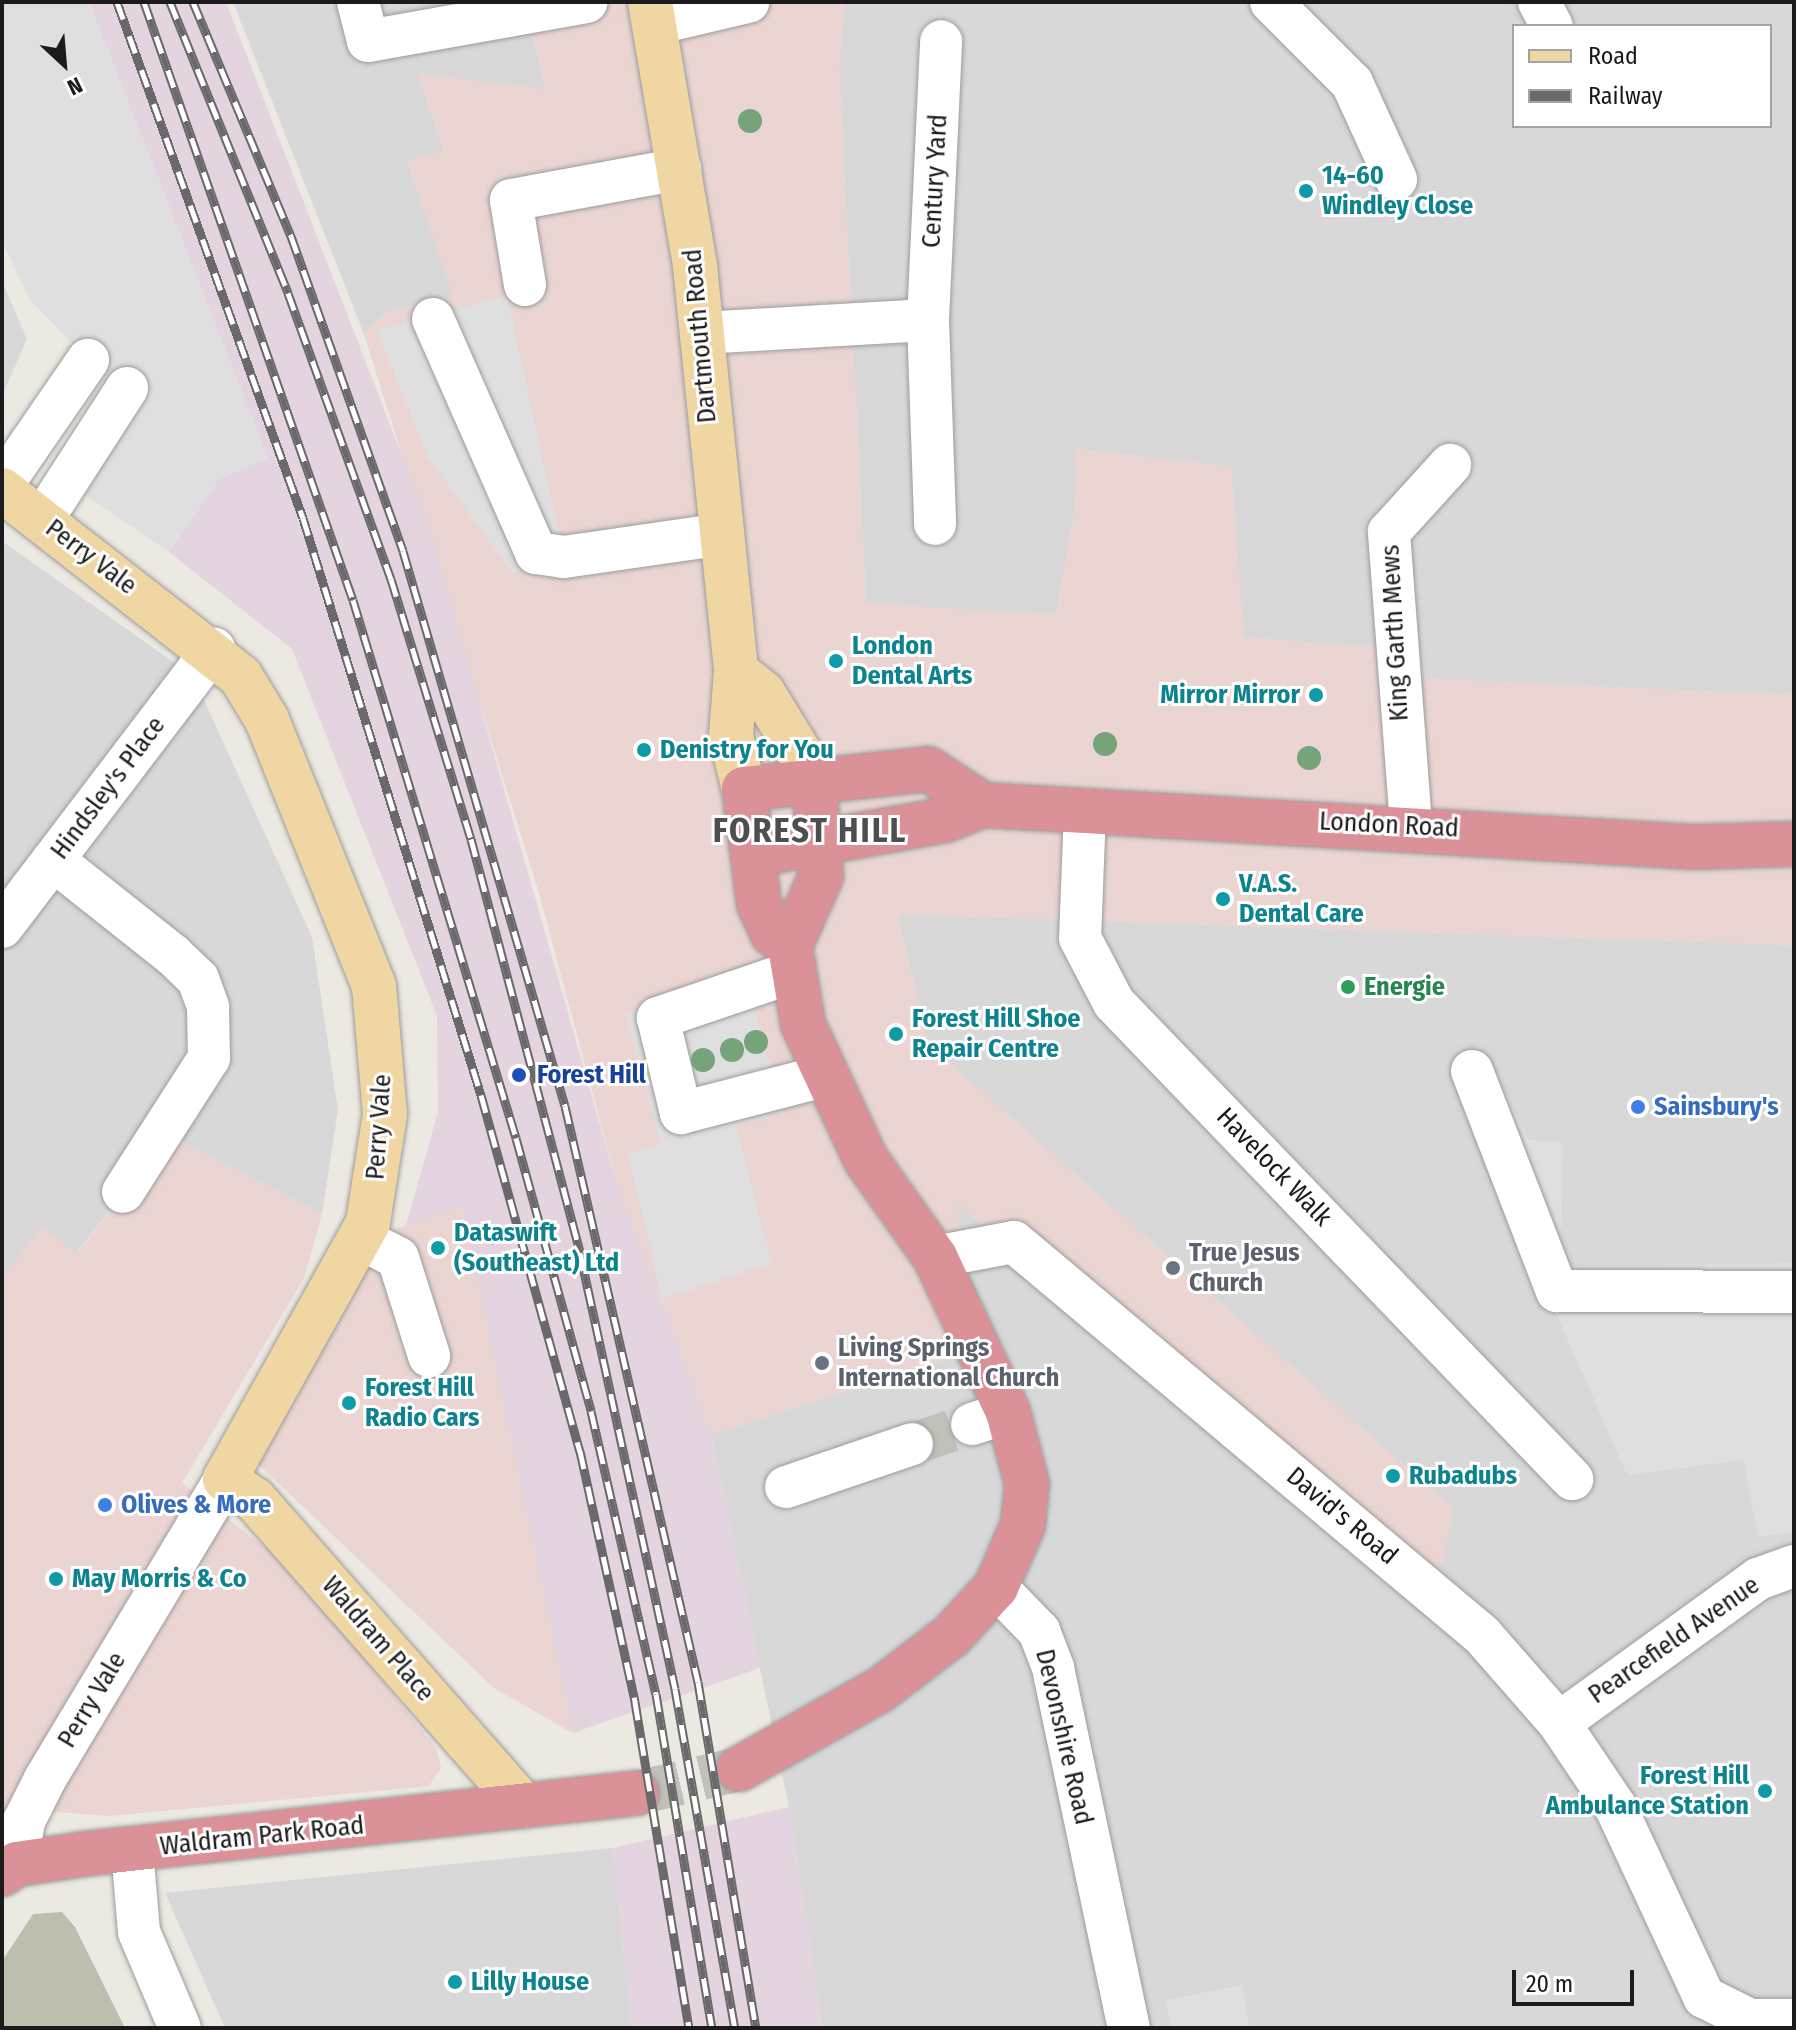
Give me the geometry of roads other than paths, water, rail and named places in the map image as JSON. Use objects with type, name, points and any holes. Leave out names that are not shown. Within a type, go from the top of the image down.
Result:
[{"type":"highway","points":[[739,1769],[880,1690],[951,1636],[996,1587],[1023,1525],[1027,1484],[990,1418],[935,1257],[866,1160],[824,1076],[791,959],[773,934],[759,904],[756,854],[744,789],[814,776],[928,769],[983,805]]},
{"type":"highway","points":[[791,959],[813,906],[823,845],[814,776]]},
{"type":"highway","name":"London Road","points":[[756,854],[823,845],[945,820],[983,805],[1411,825],[1694,847],[1794,844]]},
{"type":"highway","name":"Waldram Park Road","points":[[9,1869],[132,1850],[637,1793]]},
{"type":"main road","name":"Dartmouth Road","points":[[652,13],[680,169],[701,333],[717,535],[736,671],[730,728],[744,789]]},
{"type":"main road","name":"Perry Vale","points":[[2,488],[214,649],[267,720],[374,986],[385,1114],[382,1160],[360,1238],[225,1479]]},
{"type":"main road","points":[[736,671],[763,693],[814,776]]},
{"type":"main road","name":"Waldram Place","points":[[225,1479],[265,1510],[524,1806]]},
{"type":"street","points":[[358,2],[368,41],[587,2]]},
{"type":"street","points":[[652,13],[748,2]]},
{"type":"street","points":[[1271,2],[1352,83],[1396,179]]},
{"type":"street","points":[[1539,2],[1551,24]]},
{"type":"street","name":"Century Yard","points":[[935,524],[928,320],[941,41]]},
{"type":"street","points":[[525,285],[511,200],[680,169]]},
{"type":"street","points":[[433,319],[536,553],[564,557],[717,535]]},
{"type":"street","points":[[701,333],[928,320]]},
{"type":"street","points":[[2,488],[88,360]]},
{"type":"street","points":[[42,520],[127,388]]},
{"type":"street","name":"King Garth Mews","points":[[1411,825],[1389,532],[1450,465]]},
{"type":"street","name":"Hindsley's Place","points":[[2,927],[214,649]]},
{"type":"street","name":"Havelock Walk","points":[[1085,810],[1080,938],[1114,1003],[1572,1479]]},
{"type":"street","points":[[53,860],[173,955],[198,979],[208,1007],[209,1058],[123,1192]]},
{"type":"street","points":[[791,959],[658,1018],[681,1113],[824,1076]]},
{"type":"street","points":[[1472,1071],[1557,1291],[1794,1292]]},
{"type":"street","points":[[360,1238],[398,1258],[429,1356]]},
{"type":"street","name":"David's Road","points":[[935,1257],[1014,1242],[1471,1625],[1559,1723],[1615,1806],[1704,1997],[1750,2020],[1794,2020]]},
{"type":"street","points":[[786,1487],[912,1444]]},
{"type":"street","name":"Perry Vale","points":[[9,1869],[24,1821],[45,1779],[225,1479]]},
{"type":"street","name":"Pearcefield Avenue","points":[[1559,1723],[1758,1579],[1794,1566]]},
{"type":"street","name":"Devonshire Road","points":[[996,1587],[1039,1631],[1053,1668],[1129,2028]]},
{"type":"street","points":[[132,1850],[139,1932],[180,2028]]},
{"type":"tunnel","points":[[912,1444],[972,1424]]},
{"type":"tunnel","points":[[637,1793],[739,1769]]},
{"type":"railway","points":[[117,2],[303,518],[481,1095],[580,1451],[635,1702],[689,2028]]},
{"type":"railway","points":[[144,2],[353,600],[516,1138],[591,1411],[656,1694],[712,2028]]},
{"type":"railway","points":[[170,2],[288,293],[391,579],[471,839],[580,1253],[675,1689],[735,2028]]},
{"type":"railway","points":[[193,2],[291,236],[403,551],[565,1106],[698,1682],[756,2028]]},
{"type":"place","name":"14-60 Windley Close","points":[[1306,191]]},
{"type":"place","name":"London Dental Arts","points":[[836,661]]},
{"type":"place","name":"Mirror Mirror","points":[[1316,695]]},
{"type":"place","name":"Denistry for You","points":[[644,750]]},
{"type":"place","name":"V.A.S. Dental Care","points":[[1223,899]]},
{"type":"place","name":"Energie","points":[[1348,987]]},
{"type":"place","name":"Forest Hill Shoe Repair Centre","points":[[896,1034]]},
{"type":"place","name":"Forest Hill","points":[[519,1075]]},
{"type":"place","name":"Sainsbury's","points":[[1638,1107]]},
{"type":"place","name":"Dataswift (Southeast) Ltd","points":[[438,1248]]},
{"type":"place","name":"True Jesus Church","points":[[1173,1268]]},
{"type":"place","name":"Living Springs International Church","points":[[822,1363]]},
{"type":"place","name":"Forest Hill Radio Cars","points":[[349,1403]]},
{"type":"place","name":"Rubadubs","points":[[1393,1476]]},
{"type":"place","name":"Olives & More","points":[[105,1505]]},
{"type":"place","name":"May Morris & Co","points":[[56,1579]]},
{"type":"place","name":"Forest Hill Ambulance Station","points":[[1765,1791]]},
{"type":"place","name":"Lilly House","points":[[455,1982]]},
{"type":"district","name":"FOREST HILL","points":[[810,831]]}]
